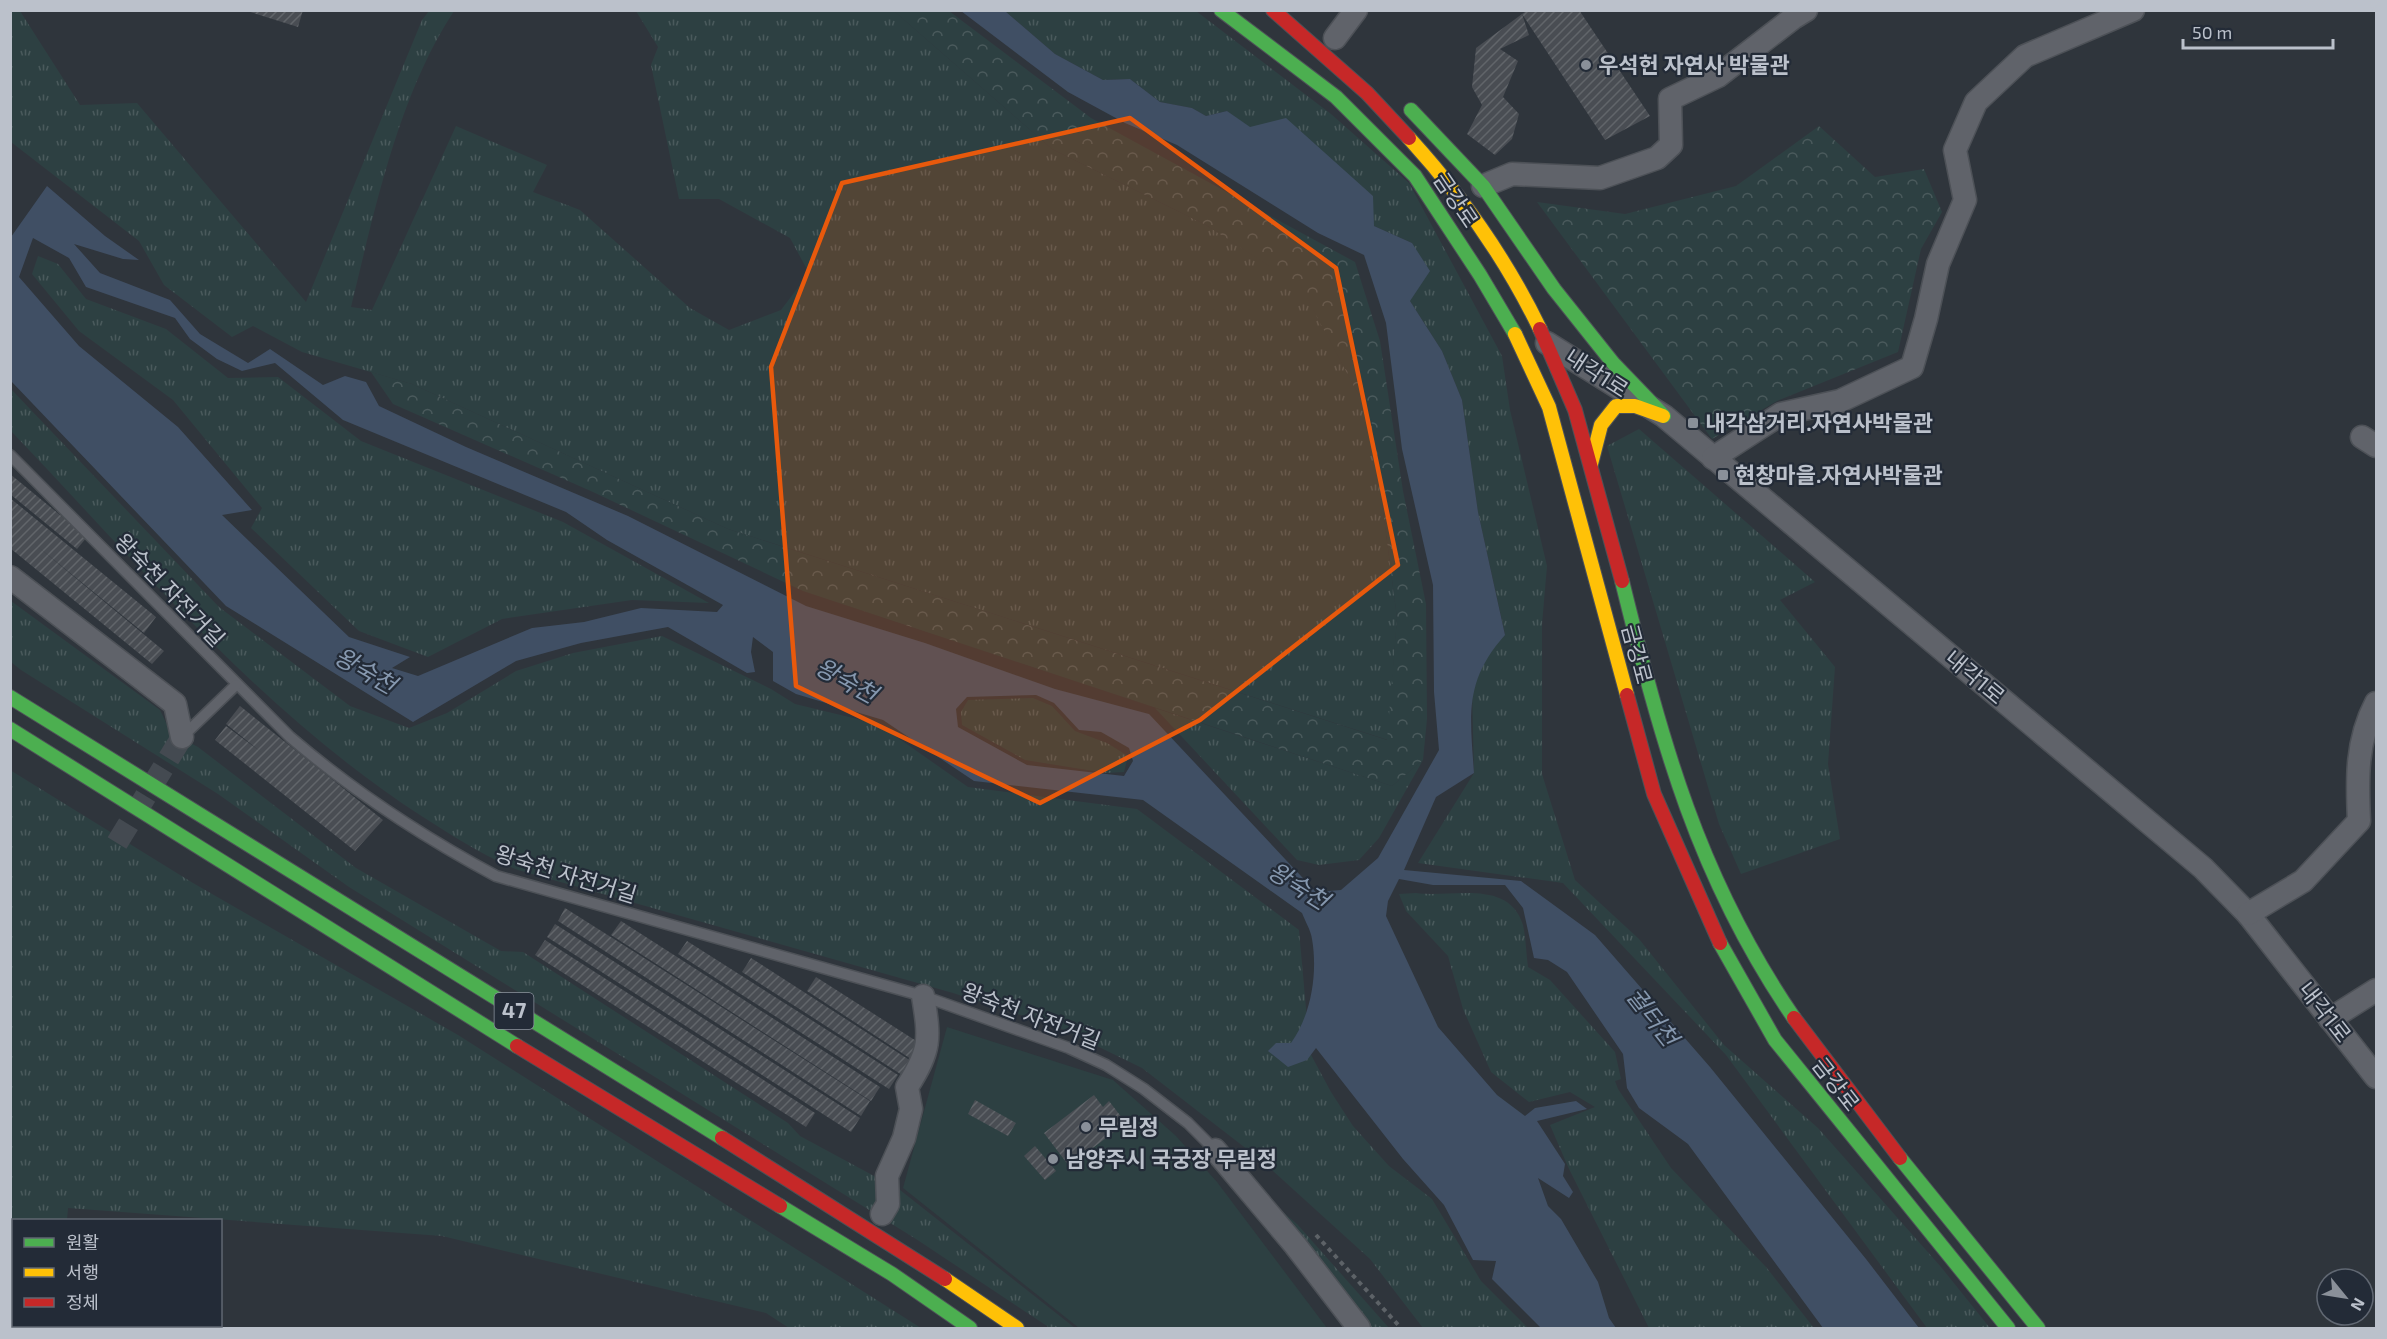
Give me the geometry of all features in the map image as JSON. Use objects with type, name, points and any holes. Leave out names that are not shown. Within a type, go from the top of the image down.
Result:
[{"type":"main road","name":"금강로","points":[[1221,10],[1336,98],[1415,176],[1480,274],[1523,349],[1549,407],[1654,794],[1710,926],[1775,1040],[2008,1329]]},
{"type":"main road","name":"금강로","points":[[1273,10],[1306,37],[1406,131],[1490,240],[1549,342],[1574,408],[1663,734],[1693,827],[1727,908],[1783,1004],[1871,1122],[2038,1329]]},
{"type":"main road","points":[[1398,96],[1484,186],[1554,289],[1613,363],[1664,416]]},
{"type":"main road","points":[[1591,465],[1597,432],[1605,415],[1616,406],[1635,406],[1664,416]]},
{"type":"main road","name":"47","points":[[10,697],[804,1190],[978,1301],[1017,1329]]},
{"type":"main road","points":[[68,716],[250,847]]},
{"type":"main road","name":"47","points":[[10,729],[237,870],[384,965],[892,1274],[970,1329]]},
{"type":"main road","points":[[41,766],[237,870]]},
{"type":"street","points":[[1335,38],[1356,10]]},
{"type":"street","points":[[1484,186],[1512,174],[1600,177],[1657,159],[1671,145],[1670,99],[1718,76],[1806,10]]},
{"type":"street","points":[[1713,458],[1781,414],[1840,401],[1912,367],[1926,319],[1938,264],[1965,200],[1955,150],[1976,102],[2025,56],[2133,10]]},
{"type":"street","name":"내각1로","points":[[1523,349],[1549,342],[1664,416],[2203,868],[2248,914],[2376,1077]]},
{"type":"street","points":[[10,577],[175,704],[182,737]]},
{"type":"street","points":[[2248,914],[2303,881],[2359,821],[2357,766],[2366,722],[2376,703]]},
{"type":"street","points":[[2330,1019],[2376,990]]},
{"type":"street","points":[[882,1214],[888,1204],[887,1176],[904,1138],[911,1109],[906,1087],[923,1062],[929,1035],[923,996]]},
{"type":"street","points":[[1215,1150],[1294,1245],[1359,1329]]},
{"type":"lane","name":"왕숙천 자전거길","points":[[10,455],[290,737],[331,771],[459,856],[496,876],[923,996],[1069,1048],[1106,1065],[1144,1089],[1188,1123],[1215,1150]]},
{"type":"lane","points":[[182,737],[236,685]]},
{"type":"highlighted area","points":[[1130,118],[1336,268],[1398,565],[1200,720],[1040,803],[796,686],[771,367],[842,183]]},
{"type":"green space","points":[[10,11],[20,11],[80,105],[137,103],[306,302],[422,20],[429,11],[454,11],[434,44],[403,116],[379,193],[351,307],[372,310],[456,126],[547,165],[533,192],[580,210],[690,308],[729,330],[781,310],[809,273],[790,238],[719,199],[679,199],[651,65],[658,47],[636,11],[894,11],[1052,149],[1206,225],[1301,286],[1371,418],[1397,618],[1388,740],[728,529],[412,384],[302,352],[253,326],[232,337],[164,285],[139,241],[11,142]]},
{"type":"green space","points":[[894,11],[949,11],[1091,118],[1355,262],[1380,341],[1403,491],[1426,604],[1427,719],[1423,760],[1392,786],[803,591],[593,492],[393,404],[371,372],[412,384],[728,529],[1387,740],[1397,618],[1371,418],[1301,287],[1206,225],[1052,149]]},
{"type":"green space","points":[[1005,11],[1196,11],[1331,114],[1409,183],[1502,356],[1510,410],[1547,566],[1542,624],[1542,774],[1575,880],[1639,939],[1724,1045],[1818,1128],[1941,1267],[1990,1328],[1927,1328],[1726,1055],[1563,883],[1418,863],[1474,773],[1472,690],[1486,656],[1505,634],[1478,512],[1462,400],[1442,351],[1410,301],[1412,243],[1374,226],[1227,111],[1206,116],[1192,108],[1160,102],[1130,79],[1103,80],[1055,54]]},
{"type":"green space","points":[[1819,126],[1875,177],[1924,169],[1942,212],[1921,249],[1898,352],[1777,401],[1712,439],[1537,202],[1625,214],[1736,186]]},
{"type":"green space","points":[[38,256],[58,264],[86,299],[166,329],[228,378],[278,377],[361,441],[563,522],[709,603],[632,600],[502,619],[428,657],[359,631],[251,528],[262,508],[173,400],[79,331],[32,274]]},
{"type":"green space","points":[[10,388],[219,607],[350,706],[409,728],[447,713],[516,671],[573,653],[662,636],[771,689],[795,704],[878,724],[968,787],[1137,809],[1299,930],[1310,1053],[1331,1092],[1353,1126],[1389,1166],[1432,1199],[1481,1281],[1528,1328],[1423,1328],[1370,1259],[1261,1160],[1142,1068],[1058,1027],[953,993],[518,870],[446,832],[365,776],[309,732],[257,685],[156,586],[11,431]]},
{"type":"green space","points":[[1639,429],[1815,582],[1780,600],[1835,667],[1828,764],[1840,839],[1741,874],[1719,824],[1607,446]]},
{"type":"green space","points":[[11,601],[160,710],[171,733],[198,747],[356,868],[501,951],[523,952],[788,1123],[800,1136],[900,1190],[1075,1328],[1050,1328],[916,1239],[349,887],[218,794],[21,670],[11,662]]},
{"type":"green space","points":[[1033,698],[1052,706],[1075,731],[1107,743],[1128,756],[1124,772],[1106,773],[1025,760],[962,725],[961,712],[968,700]]},
{"type":"green space","points":[[1155,708],[1392,786],[1423,760],[1379,838],[1359,860],[1319,865],[1297,860]]},
{"type":"green space","points":[[10,770],[193,883],[458,1035],[921,1328],[789,1328],[766,1313],[442,1236],[68,1208],[67,1219],[12,1219],[12,1327],[66,1328],[11,1328]]},
{"type":"green space","points":[[1477,893],[1505,901],[1516,910],[1523,925],[1528,967],[1550,980],[1615,1052],[1621,1079],[1615,1081],[1618,1089],[1671,1168],[1766,1267],[1814,1328],[1649,1328],[1569,1169],[1550,1125],[1595,1107],[1570,1092],[1529,1102],[1491,1072],[1463,1009],[1448,956],[1406,911],[1399,894]]},
{"type":"green space","name":"남양주시 국궁장 무림정","points":[[947,1027],[1113,1080],[1176,1136],[1217,1182],[1327,1328],[1079,1328],[903,1188]]},
{"type":"green space","points":[[1259,1192],[1297,1224],[1389,1328],[1372,1328]]},
{"type":"water","points":[[961,11],[1005,11],[1055,54],[1103,80],[1130,79],[1160,102],[1192,108],[1206,116],[1227,111],[1250,127],[1286,118],[1373,196],[1374,226],[1412,243],[1430,271],[1410,301],[1442,351],[1462,400],[1478,512],[1505,635],[1482,668],[1476,684],[1471,716],[1474,773],[1436,797],[1404,870],[1521,881],[1595,935],[1710,1067],[1919,1328],[1823,1328],[1688,1144],[1639,1108],[1627,1088],[1623,1054],[1567,972],[1548,960],[1534,958],[1523,908],[1505,885],[1433,885],[1399,879],[1388,901],[1386,916],[1438,1027],[1497,1095],[1525,1116],[1535,1108],[1576,1101],[1587,1109],[1537,1121],[1565,1164],[1563,1176],[1573,1192],[1569,1198],[1538,1178],[1548,1206],[1561,1219],[1598,1282],[1609,1318],[1616,1328],[1541,1328],[1492,1279],[1496,1261],[1473,1260],[1444,1205],[1403,1159],[1316,1048],[1307,1060],[1288,1067],[1268,1051],[1276,1043],[1291,1043],[1304,1020],[1308,1007],[1313,980],[1314,952],[1311,936],[1302,913],[1143,800],[974,781],[883,720],[796,694],[773,681],[773,652],[753,637],[751,652],[755,672],[747,673],[668,627],[581,643],[516,661],[413,722],[226,606],[11,381],[11,237],[47,186],[105,236],[139,260],[123,259],[74,244],[100,273],[170,300],[200,334],[248,363],[270,349],[323,385],[345,376],[366,382],[379,406],[466,447],[628,516],[806,606],[925,643],[1055,689],[1149,714],[1316,892],[1341,890],[1378,858],[1439,750],[1434,692],[1433,585],[1402,449],[1386,323],[1364,255],[1318,233],[1177,145],[1125,123],[1068,92]],"holes":[[[33,238],[69,258],[86,287],[175,318],[190,339],[217,359],[242,371],[275,363],[343,420],[566,512],[607,540],[723,605],[717,612],[641,608],[584,622],[532,628],[418,676],[392,668],[410,657],[349,637],[222,515],[252,510],[178,427],[79,346],[19,277]],[[1036,695],[1054,703],[1079,730],[1101,732],[1129,748],[1133,761],[1124,776],[1027,765],[958,727],[956,709],[967,697]]]},
{"type":"building","points":[[244,10],[303,10],[298,27]]},
{"type":"building","name":"우석헌 자연사 박물관","points":[[1528,10],[1579,10],[1650,116],[1605,140],[1522,14]]},
{"type":"building","points":[[1522,14],[1529,35],[1500,49],[1518,61],[1503,97],[1519,114],[1512,139],[1495,155],[1467,134],[1482,105],[1472,87],[1476,48]]},
{"type":"building","points":[[10,474],[87,537],[77,549],[10,494]]},
{"type":"building","points":[[10,498],[156,617],[144,633],[32,542],[164,651],[152,664],[10,548]]},
{"type":"building","points":[[240,706],[383,820],[355,851],[215,740],[226,726],[261,752],[226,724]]},
{"type":"building","points":[[565,908],[870,1101],[861,1116],[558,921]]},
{"type":"building","points":[[621,921],[880,1087],[871,1101],[611,935]]},
{"type":"building","points":[[555,924],[860,1118],[851,1132],[547,937]]},
{"type":"building","points":[[545,940],[815,1113],[806,1127],[535,955]]},
{"type":"building","points":[[687,941],[898,1075],[889,1089],[678,954]]},
{"type":"building","points":[[751,958],[911,1061],[902,1075],[742,972]]},
{"type":"building","points":[[816,977],[921,1044],[911,1059],[807,991]]},
{"type":"building","name":"무림정","points":[[1094,1095],[1103,1107],[1109,1101],[1126,1123],[1069,1166],[1044,1133]]},
{"type":"building","points":[[975,1100],[1016,1123],[1008,1136],[968,1114]]},
{"type":"building","points":[[1035,1146],[1056,1171],[1045,1180],[1024,1156]]},
{"type":"tunnel","points":[[117,843],[182,737]]},
{"type":"traffic: fast","points":[[1221,10],[1336,97],[1415,176],[1480,275],[1515,334]]},
{"type":"traffic: fast","points":[[1411,110],[1483,186],[1554,289],[1613,363],[1664,416]]},
{"type":"traffic: fast","points":[[1622,581],[1652,698],[1687,808],[1732,913],[1761,966],[1794,1018]]},
{"type":"traffic: fast","points":[[10,697],[722,1138]]},
{"type":"traffic: fast","points":[[10,729],[517,1046]]},
{"type":"traffic: fast","points":[[1720,943],[1775,1040],[2008,1328]]},
{"type":"traffic: fast","points":[[1900,1158],[2038,1328]]},
{"type":"traffic: fast","points":[[780,1206],[892,1274],[970,1328]]},
{"type":"traffic: slow","points":[[1409,138],[1447,182],[1481,229],[1513,278],[1540,329]]},
{"type":"traffic: slow","points":[[1515,334],[1549,407],[1627,695]]},
{"type":"traffic: slow","points":[[1591,464],[1601,425],[1616,406],[1635,406],[1663,416]]},
{"type":"traffic: slow","points":[[945,1279],[1017,1328]]},
{"type":"traffic: jam","points":[[1273,10],[1367,93],[1409,138]]},
{"type":"traffic: jam","points":[[1540,329],[1575,410],[1622,581]]},
{"type":"traffic: jam","points":[[1627,695],[1654,794],[1720,943]]},
{"type":"traffic: jam","points":[[1794,1018],[1900,1158]]},
{"type":"traffic: jam","points":[[517,1046],[780,1206]]},
{"type":"traffic: jam","points":[[722,1138],[945,1279]]},
{"type":"place","name":"우석헌 자연사 박물관","points":[[1586,65]]},
{"type":"place","name":"내각삼거리.자연사박물관","points":[[1693,423]]},
{"type":"place","name":"현창마을.자연사박물관","points":[[1723,475]]},
{"type":"place","name":"무림정","points":[[1086,1127]]},
{"type":"place","name":"남양주시 국궁장 무림정","points":[[1053,1159]]},
{"type":"water label","name":"왕숙천","points":[[365,671]]},
{"type":"water label","name":"왕숙천","points":[[846,681]]},
{"type":"water label","name":"왕숙천","points":[[1298,886]]},
{"type":"water label","name":"궐터천","points":[[1652,1017]]}]
